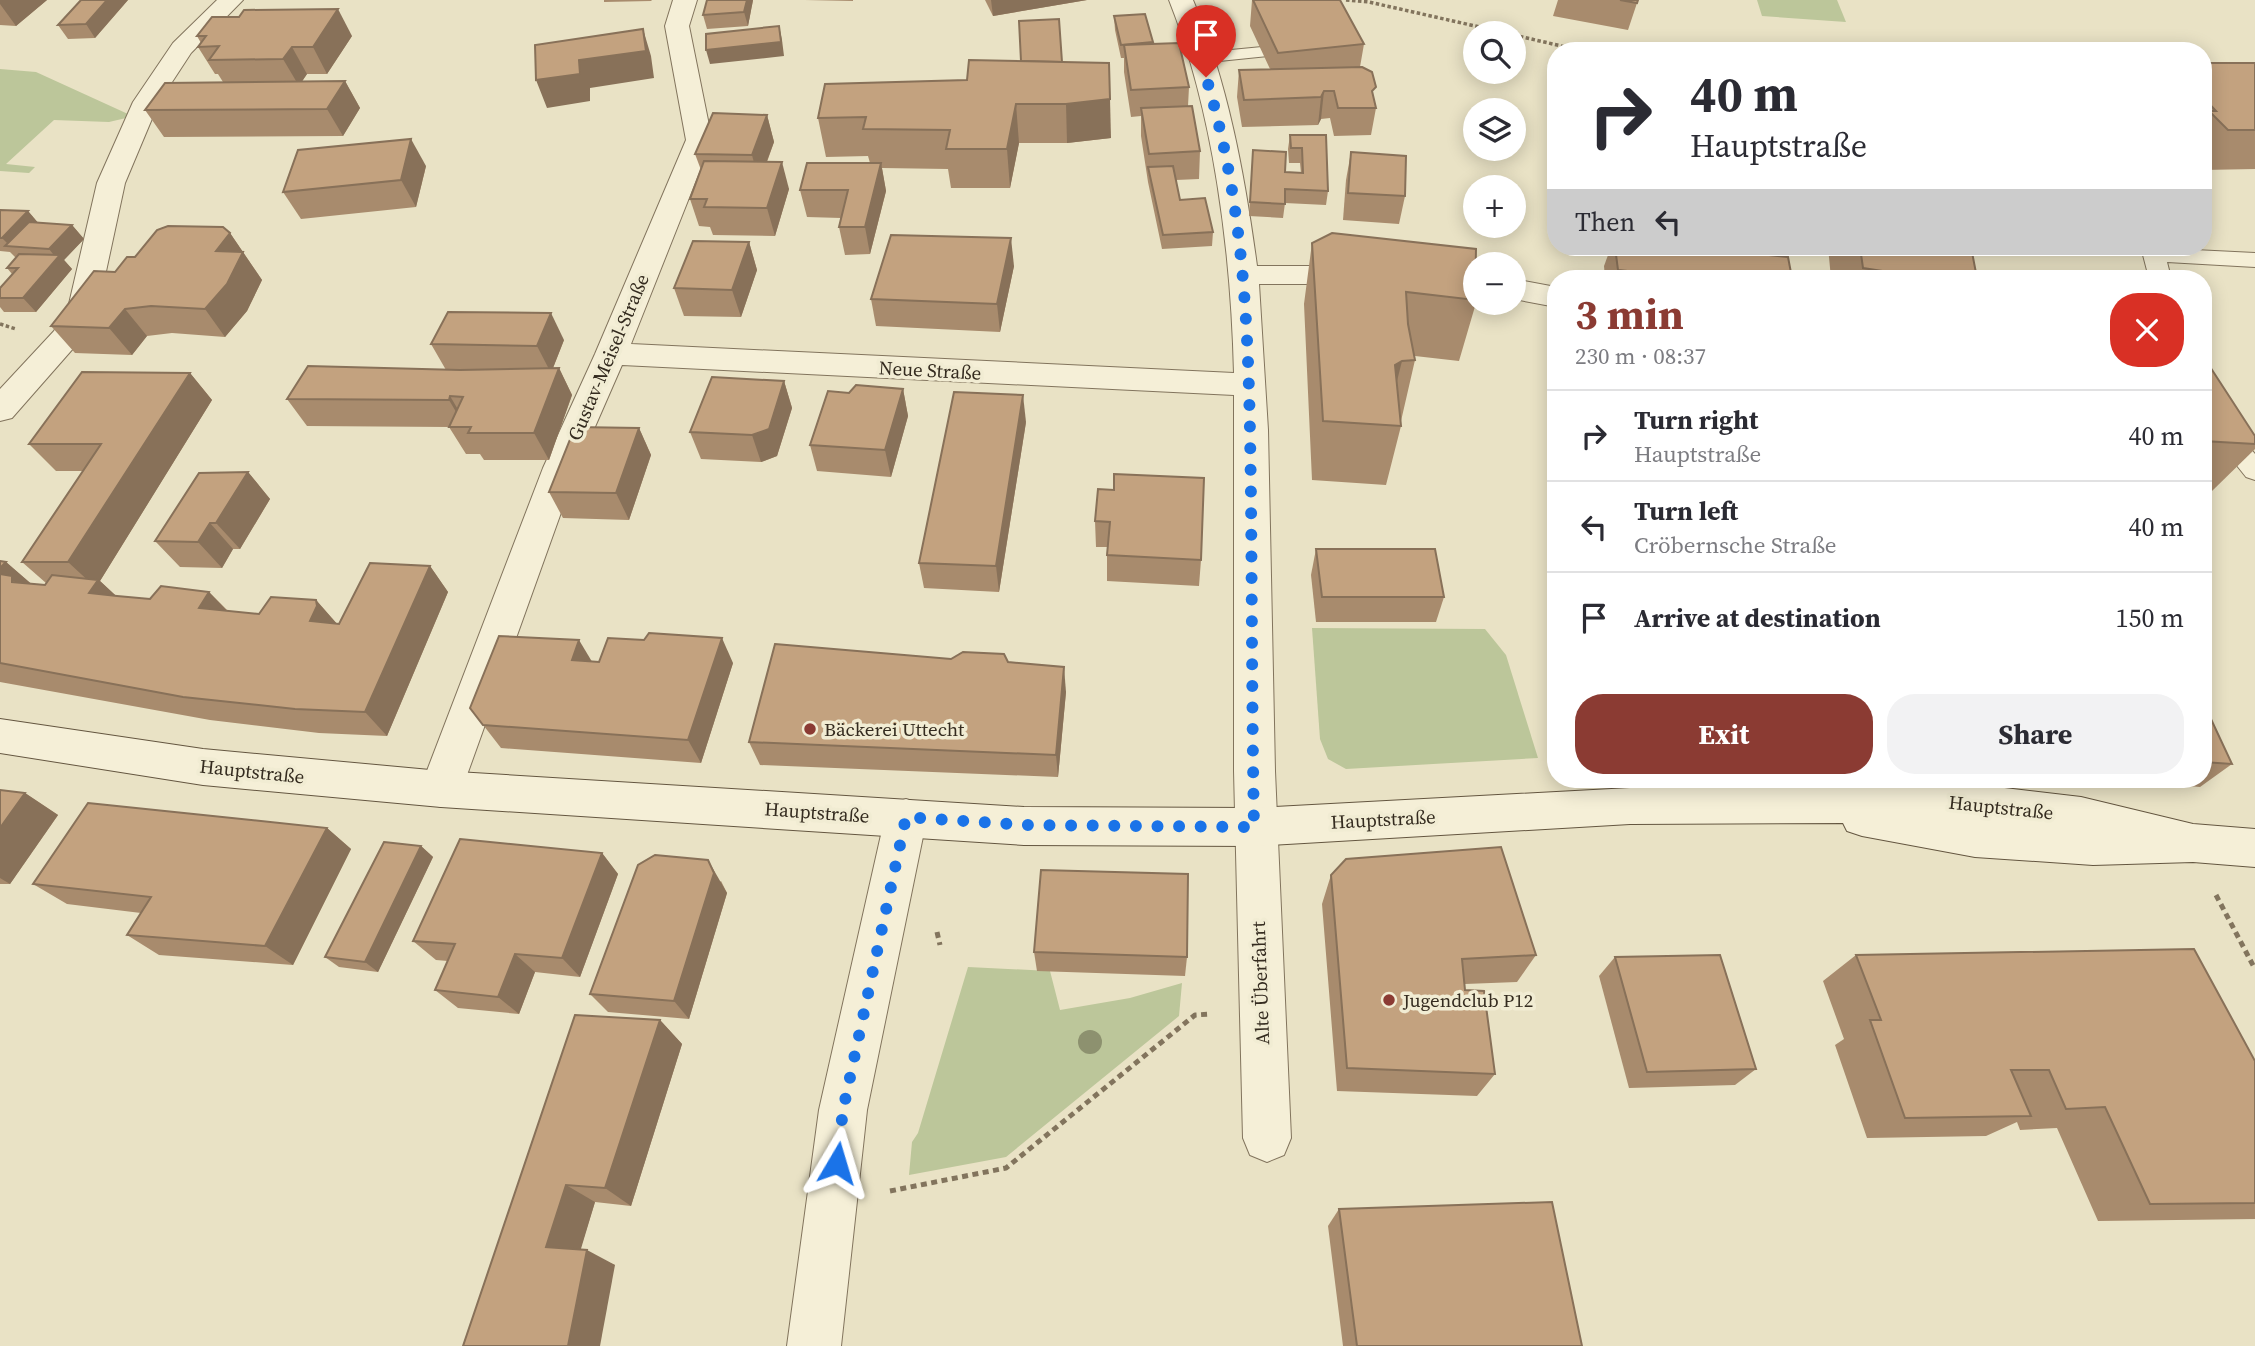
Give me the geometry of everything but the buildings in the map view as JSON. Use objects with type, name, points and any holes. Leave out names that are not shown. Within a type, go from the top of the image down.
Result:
[{"type":"street","points":[[0,410],[66,337],[84,304],[111,183],[146,102],[182,48],[230,0]]},
{"type":"street","name":"Gustav-Meisel-Straße","points":[[441,789],[560,468],[611,354],[699,140],[677,26],[685,0]]},
{"type":"street","name":"Alte Überfahrt","points":[[1181,0],[1200,58],[1236,198],[1244,275],[1250,385],[1254,827],[1267,1138]]},
{"type":"street","points":[[1244,275],[1392,275]]},
{"type":"street","points":[[1526,291],[1547,294]]},
{"type":"street","name":"Neue Straße","points":[[611,354],[1250,385]]},
{"type":"street","name":"Hauptstraße","points":[[0,736],[203,767],[441,789],[1024,825],[1254,827],[1630,806],[1805,806],[1882,823],[1975,838],[2093,846],[2193,843],[2255,848]]},
{"type":"street","points":[[814,1346],[843,1110],[906,817]]},
{"type":"lane","points":[[1200,58],[1262,52]]},
{"type":"lane","points":[[2209,256],[2255,260]]},
{"type":"lane","points":[[2212,417],[2255,471]]},
{"type":"path","points":[[1346,0],[1369,2],[1463,23]]},
{"type":"path","points":[[1526,38],[1547,43]]},
{"type":"path","points":[[2193,843],[2224,914],[2255,969]]},
{"type":"path","points":[[891,1191],[1006,1168],[1195,1015],[1261,1010]]},
{"type":"green space","points":[[1757,0],[1837,0],[1846,22],[1762,16]]},
{"type":"green space","points":[[0,69],[36,72],[128,114],[126,118],[109,122],[54,120],[6,164],[35,167],[29,173],[0,171]]},
{"type":"green space","points":[[1312,628],[1485,629],[1506,655],[1538,758],[1346,769],[1328,759],[1320,739]]},
{"type":"green space","points":[[968,967],[1050,971],[1060,1010],[1130,998],[1182,983],[1179,1016],[1006,1157],[909,1175],[912,1142],[918,1133]]},
{"type":"place","name":"Bäckerei Uttecht","points":[[810,729]]},
{"type":"place","name":"Jugendclub P12","points":[[1389,1000]]},
{"type":"route","points":[[837,1163],[843,1110],[906,817],[1024,825],[1254,827],[1250,385],[1244,275],[1236,198],[1206,77]]}]
